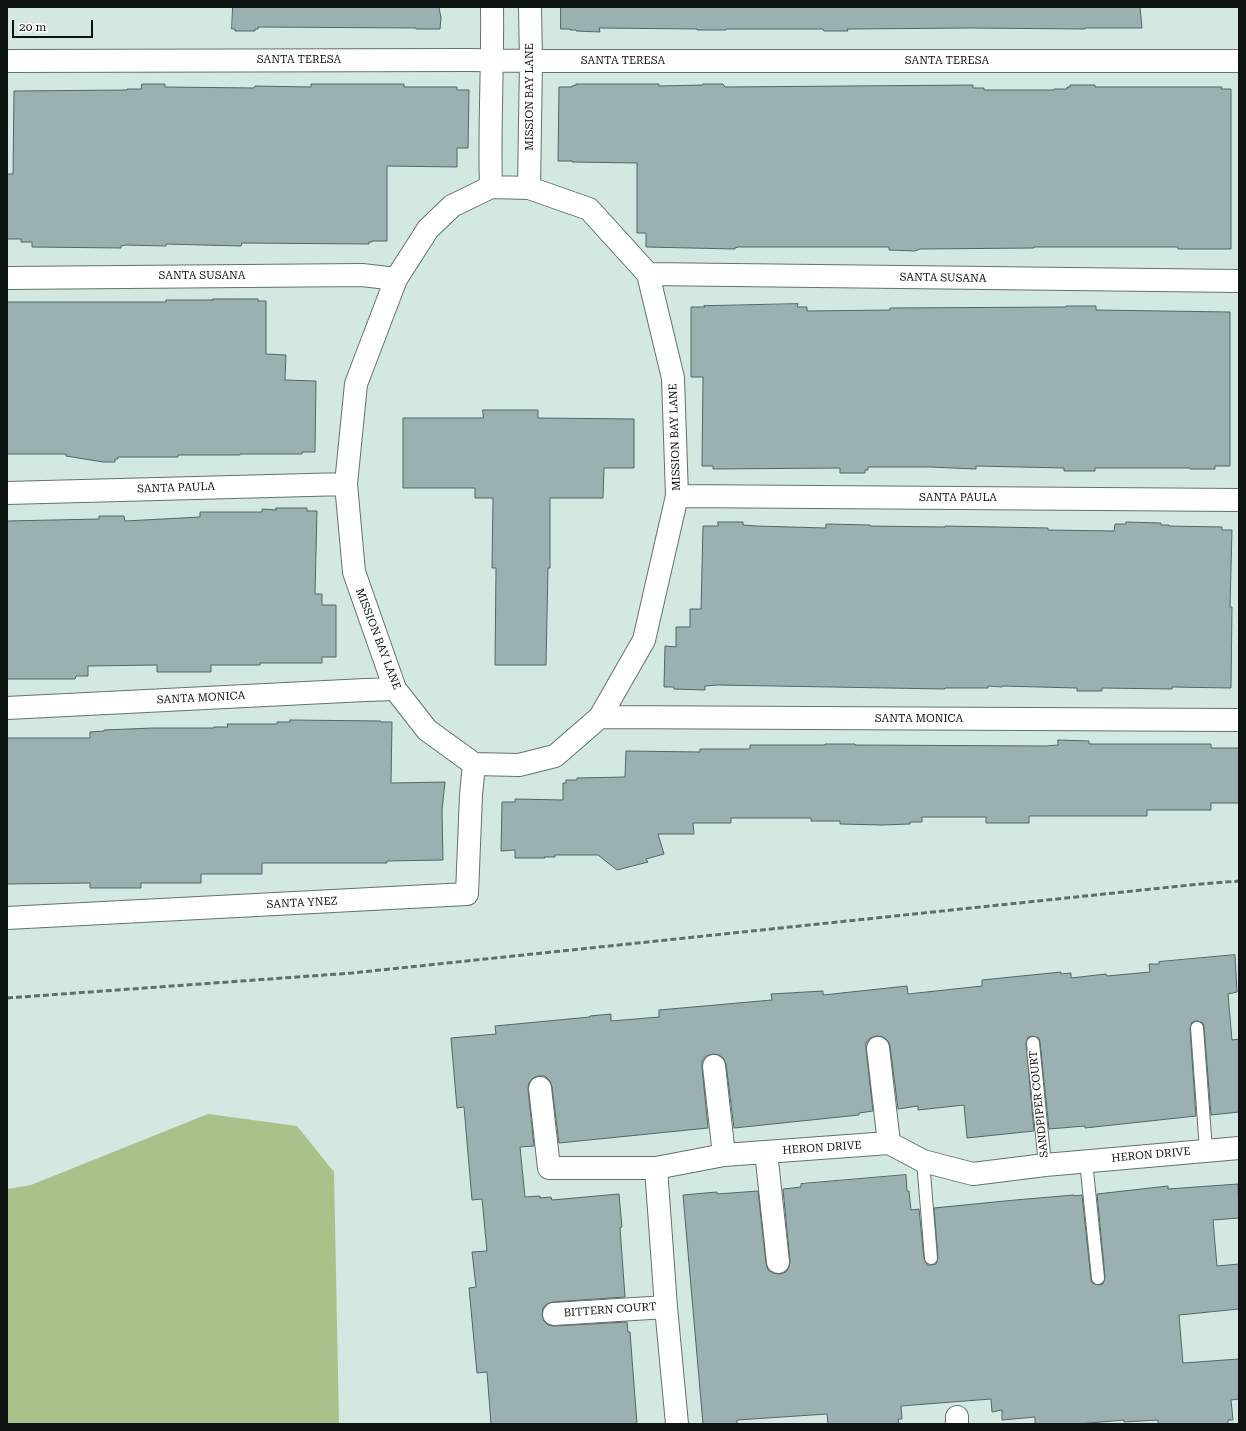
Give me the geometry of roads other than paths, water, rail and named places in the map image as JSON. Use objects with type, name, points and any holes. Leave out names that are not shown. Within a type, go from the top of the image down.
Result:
[{"type":"street","points":[[491,187],[492,7]]},
{"type":"street","name":"MISSION BAY LANE","points":[[529,188],[531,61],[530,7]]},
{"type":"street","name":"SANTA TERESA","points":[[7,61],[1239,61]]},
{"type":"street","name":"MISSION BAY LANE","points":[[491,187],[529,188],[589,209],[648,274],[673,378],[677,496],[644,640],[600,717],[555,756],[519,765],[474,764],[427,730],[395,689],[354,572],[346,484],[356,384],[396,279],[428,229],[452,206],[491,187]]},
{"type":"street","name":"SANTA SUSANA","points":[[648,274],[1239,282]]},
{"type":"street","name":"SANTA SUSANA","points":[[7,278],[362,275],[396,279]]},
{"type":"street","name":"SANTA PAULA","points":[[7,492],[346,484]]},
{"type":"street","name":"SANTA PAULA","points":[[677,496],[1239,500]]},
{"type":"street","name":"SANTA MONICA","points":[[7,708],[395,689]]},
{"type":"street","name":"SANTA MONICA","points":[[600,717],[1239,720]]},
{"type":"street","name":"SANTA YNEZ","points":[[7,918],[467,894],[471,795],[474,764]]},
{"type":"street","points":[[878,1048],[889,1143]]},
{"type":"street","points":[[714,1066],[724,1155]]},
{"type":"street","name":"HERON DRIVE","points":[[540,1088],[549,1168],[656,1168],[724,1155],[889,1143],[923,1162],[973,1174],[1045,1165],[1239,1148]]},
{"type":"street","points":[[766,1152],[778,1262]]},
{"type":"street","points":[[656,1168],[666,1306],[677,1424]]},
{"type":"street","name":"BITTERN COURT","points":[[554,1314],[666,1306]]},
{"type":"lane","points":[[1196,1028],[1206,1150]]},
{"type":"lane","name":"SANDPIPER COURT","points":[[1032,1043],[1045,1165]]},
{"type":"lane","points":[[923,1162],[931,1258]]},
{"type":"lane","points":[[1086,1162],[1098,1278]]},
{"type":"railway","points":[[7,998],[352,973],[1239,881]]}]
